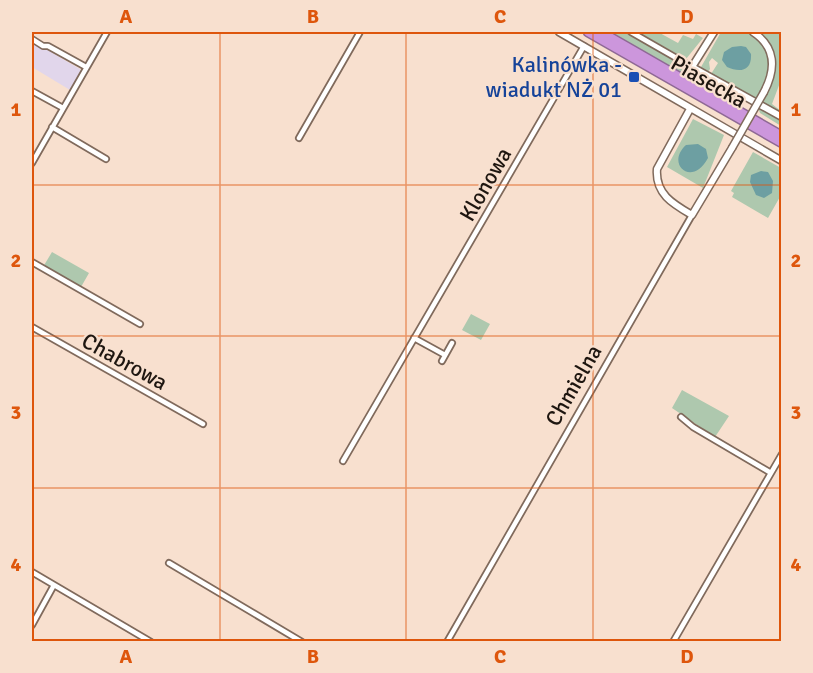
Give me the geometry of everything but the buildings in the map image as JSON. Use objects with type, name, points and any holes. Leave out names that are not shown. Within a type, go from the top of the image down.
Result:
[{"type":"highway","name":"Piasecka","points":[[588,32],[782,143]]},
{"type":"highway","name":"Piasecka","points":[[601,32],[782,136]]},
{"type":"street","points":[[32,163],[107,32]]},
{"type":"street","points":[[299,138],[360,32]]},
{"type":"street","points":[[559,32],[782,161]]},
{"type":"street","points":[[631,32],[782,117]]},
{"type":"street","points":[[692,67],[714,32]]},
{"type":"street","name":"Chmielna","points":[[447,642],[764,92],[771,76],[772,58],[767,45],[753,32]]},
{"type":"street","points":[[32,39],[86,67]]},
{"type":"street","name":"Klonowa","points":[[343,461],[585,46]]},
{"type":"street","points":[[32,91],[63,108]]},
{"type":"street","points":[[690,109],[660,161],[656,179],[659,189],[668,200],[692,215]]},
{"type":"street","points":[[52,127],[106,159]]},
{"type":"street","points":[[32,262],[140,324]]},
{"type":"street","name":"Chabrowa","points":[[32,327],[203,424]]},
{"type":"street","points":[[414,338],[445,355]]},
{"type":"street","points":[[442,361],[452,342]]},
{"type":"street","points":[[681,417],[693,427],[771,473]]},
{"type":"street","points":[[673,642],[782,454]]},
{"type":"street","points":[[169,563],[302,642]]},
{"type":"street","points":[[32,572],[151,642]]},
{"type":"street","points":[[32,625],[54,585]]},
{"type":"shaded area","points":[[32,41],[80,69],[81,72],[70,90],[32,67]]},
{"type":"green space","points":[[610,32],[626,32],[743,97],[741,101],[717,87],[714,91]]},
{"type":"green space","points":[[638,32],[658,32],[678,43],[683,35],[693,39],[696,34],[703,38],[686,59]]},
{"type":"green space","points":[[721,32],[749,32],[759,40],[769,54],[769,74],[756,99],[711,74],[718,63],[712,58],[708,72],[701,67]]},
{"type":"green space","points":[[758,32],[781,32],[781,80],[772,104],[781,113],[761,102],[774,74],[775,57],[767,40]]},
{"type":"green space","points":[[745,98],[781,119],[781,126],[760,113],[758,108],[744,100]]},
{"type":"green space","points":[[693,119],[724,135],[703,188],[667,167]]},
{"type":"green space","points":[[753,152],[781,168],[781,195],[768,218],[732,197],[734,193],[731,191]]},
{"type":"green space","points":[[52,252],[89,273],[81,287],[43,267]]},
{"type":"green space","points":[[471,314],[490,324],[481,340],[462,330]]},
{"type":"green space","points":[[682,390],[729,416],[715,437],[672,408]]},
{"type":"water","points":[[732,47],[746,47],[751,54],[750,64],[741,70],[727,67],[722,60],[724,52]]},
{"type":"water","points":[[698,144],[706,149],[708,158],[702,167],[695,171],[683,170],[678,159],[680,152],[686,145]]},
{"type":"water","points":[[761,171],[768,172],[773,181],[772,193],[764,198],[756,195],[750,182],[751,175]]},
{"type":"place","name":"Kalinówka - wiadukt NŻ 01","points":[[634,77]]}]
